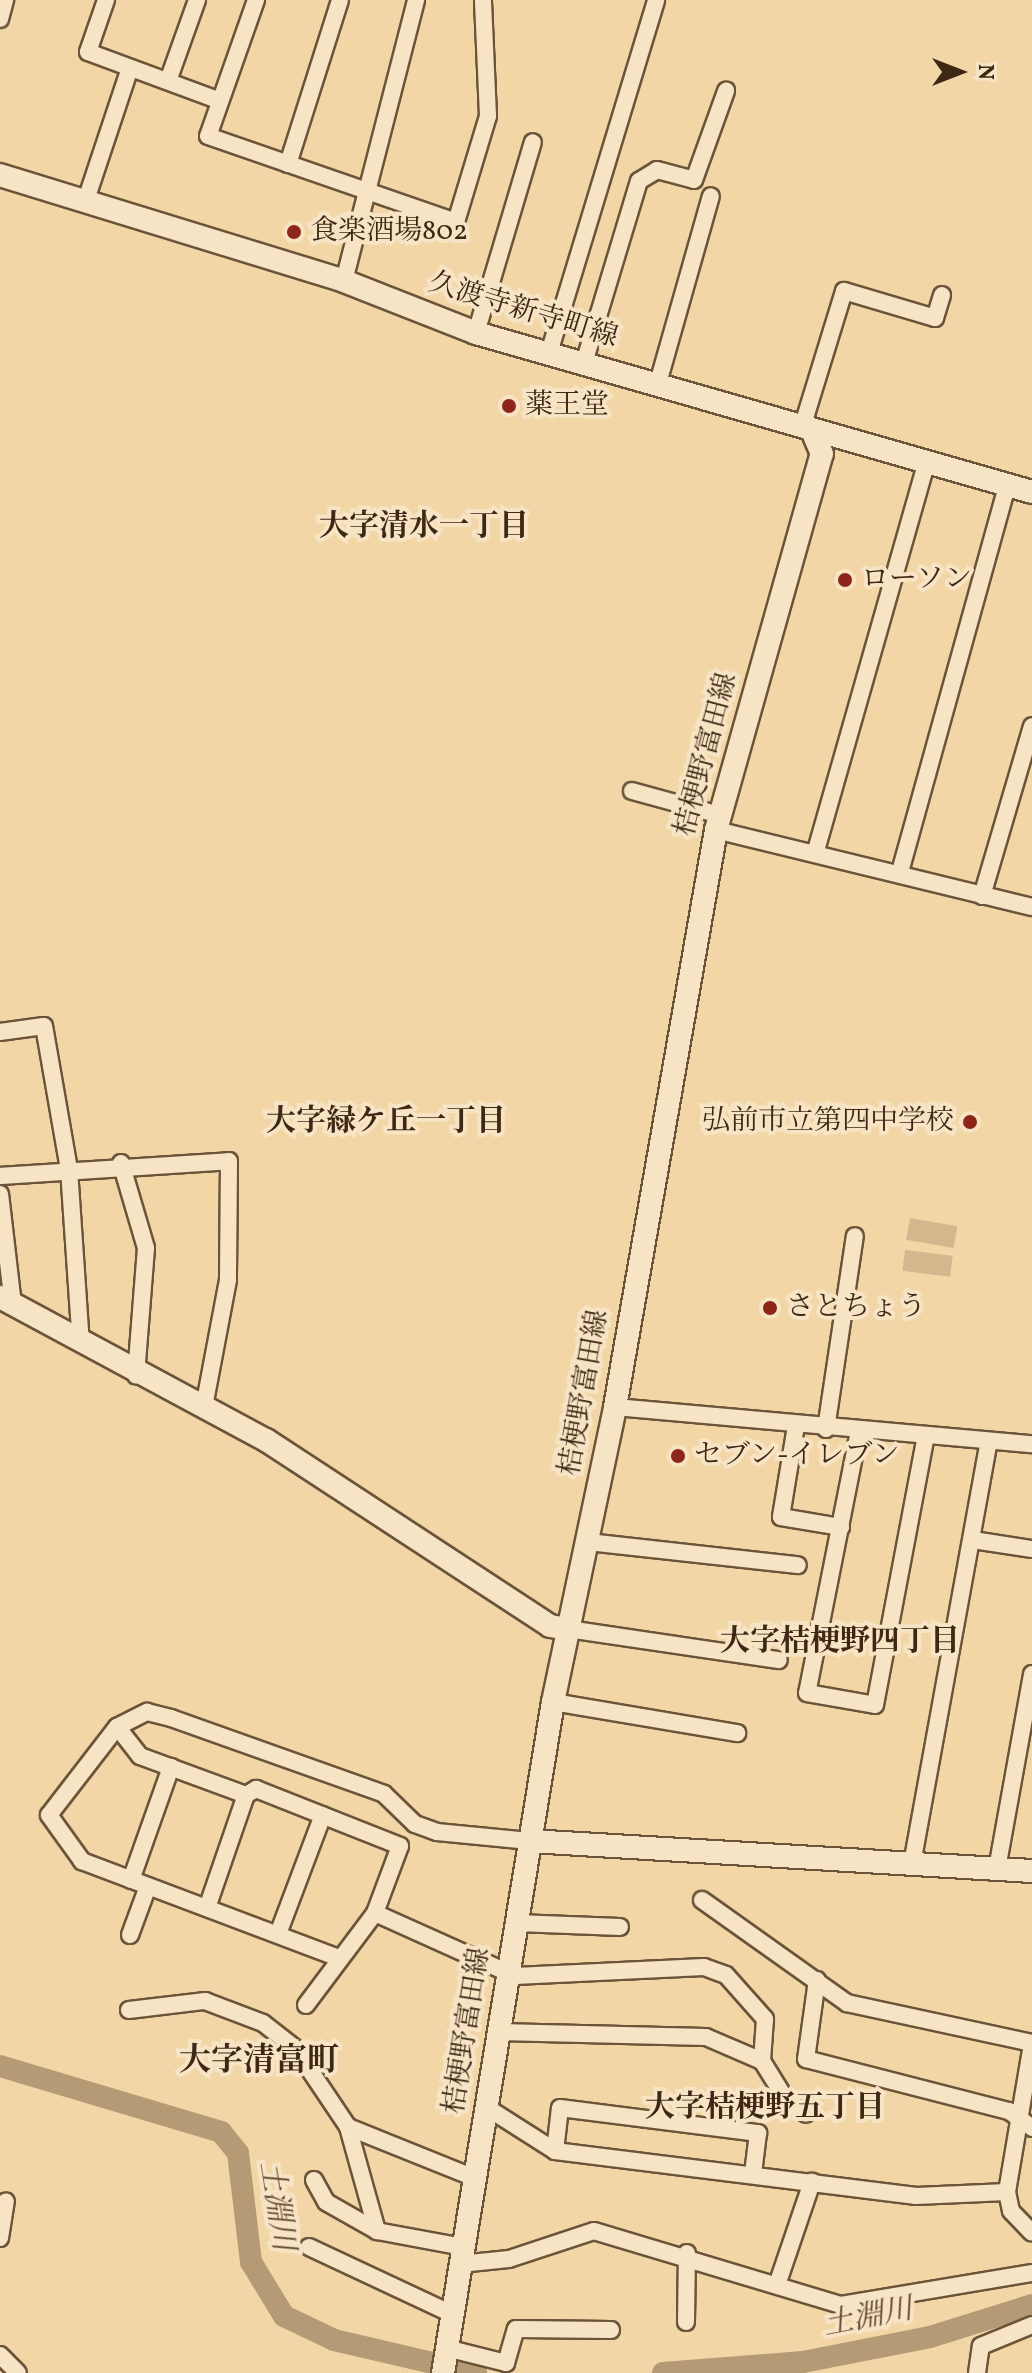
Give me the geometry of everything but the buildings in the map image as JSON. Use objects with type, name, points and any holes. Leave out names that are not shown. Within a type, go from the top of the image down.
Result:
[{"type":"main road","name":"久渡寺新寺町線","points":[[0,175],[87,197],[344,281],[476,333],[658,383],[814,435],[1032,492]]},
{"type":"main road","name":"桔梗野富田線","points":[[445,2358],[553,1702],[615,1407],[718,822],[822,454],[814,435]]},
{"type":"main road","points":[[7,1301],[136,1376],[204,1407],[550,1626],[568,1629]]},
{"type":"main road","points":[[530,1841],[1032,1871]]},
{"type":"street","points":[[0,19],[5,0]]},
{"type":"street","points":[[106,0],[88,52],[218,100]]},
{"type":"street","points":[[168,81],[197,0]]},
{"type":"street","points":[[256,0],[218,100],[208,136],[456,222],[488,116],[483,0]]},
{"type":"street","points":[[288,164],[340,0]]},
{"type":"street","points":[[344,281],[371,193],[416,0]]},
{"type":"street","points":[[549,353],[656,0]]},
{"type":"street","points":[[87,197],[130,68]]},
{"type":"street","points":[[584,363],[639,181],[657,170],[694,180],[726,91]]},
{"type":"street","points":[[476,333],[533,142]]},
{"type":"street","points":[[658,383],[711,196]]},
{"type":"street","points":[[814,435],[805,418],[844,291],[935,318],[942,295]]},
{"type":"street","points":[[815,854],[926,464]]},
{"type":"street","points":[[900,872],[1007,486]]},
{"type":"street","points":[[982,896],[1032,726]]},
{"type":"street","points":[[632,791],[815,854],[900,872],[1032,907]]},
{"type":"street","points":[[0,1032],[44,1026],[69,1169],[81,1344]]},
{"type":"street","points":[[0,1176],[121,1163],[229,1161],[228,1280],[204,1407]]},
{"type":"street","points":[[121,1163],[146,1248],[136,1376]]},
{"type":"street","points":[[0,1194],[7,1301]]},
{"type":"street","points":[[826,1429],[855,1236]]},
{"type":"street","points":[[615,1407],[826,1429],[1032,1444]]},
{"type":"street","points":[[796,1426],[781,1517],[841,1527]]},
{"type":"street","points":[[859,1431],[807,1693],[875,1705],[926,1436]]},
{"type":"street","points":[[912,1864],[989,1441]]},
{"type":"street","points":[[973,1540],[1032,1549]]},
{"type":"street","points":[[588,1542],[798,1565]]},
{"type":"street","points":[[568,1629],[779,1660]]},
{"type":"street","points":[[997,1869],[1032,1674]]},
{"type":"street","points":[[553,1702],[737,1733]]},
{"type":"street","points":[[339,1958],[82,1861],[49,1815],[117,1727],[147,1712],[384,1794],[415,1824],[437,1832],[530,1841]]},
{"type":"street","points":[[117,1727],[140,1756],[246,1795]]},
{"type":"street","points":[[131,1880],[171,1767]]},
{"type":"street","points":[[207,1908],[246,1795],[256,1789],[400,1846],[375,1913],[306,2005]]},
{"type":"street","points":[[278,1934],[323,1815]]},
{"type":"street","points":[[130,1935],[148,1886]]},
{"type":"street","points":[[702,1900],[847,2003],[1032,2043],[1015,2119],[1007,2192],[1011,2211],[1032,2233]]},
{"type":"street","points":[[375,1913],[509,1972],[704,1967],[726,1975],[765,2019],[762,2061]]},
{"type":"street","points":[[517,1923],[620,1927]]},
{"type":"street","points":[[817,1980],[806,2059],[1015,2119],[1032,2128]]},
{"type":"street","points":[[129,2010],[185,1998],[263,2023],[322,2081],[348,2127],[377,2231]]},
{"type":"street","points":[[499,2032],[706,2037],[762,2061],[785,2098],[806,2114]]},
{"type":"street","points":[[486,2107],[555,2151],[916,2196],[1007,2192]]},
{"type":"street","points":[[555,2151],[560,2108],[758,2133],[753,2174]]},
{"type":"street","points":[[348,2127],[475,2178]]},
{"type":"street","points":[[314,2180],[326,2202],[377,2231],[462,2255],[509,2259],[594,2231],[687,2253],[841,2305],[1032,2273]]},
{"type":"street","points":[[778,2282],[812,2182]]},
{"type":"street","points":[[0,2238],[6,2201]]},
{"type":"street","points":[[309,2247],[452,2314]]},
{"type":"street","points":[[686,2322],[687,2253]]},
{"type":"street","points":[[977,2373],[981,2346],[1032,2325]]},
{"type":"street","points":[[445,2358],[506,2363],[516,2329],[611,2330]]},
{"type":"street","points":[[0,2355],[18,2373]]},
{"type":"shaded area","points":[[910,1218],[957,1226],[953,1248],[906,1240]]},
{"type":"shaded area","points":[[905,1250],[953,1256],[950,1277],[902,1271]]},
{"type":"waterway","name":"土淵川","points":[[0,2066],[221,2132],[238,2153],[251,2262],[284,2316],[334,2340],[476,2373]]},
{"type":"waterway","name":"土淵川","points":[[663,2373],[803,2362],[930,2337],[1032,2305]]},
{"type":"place","name":"食楽酒場802","points":[[294,232]]},
{"type":"place","name":"薬王堂","points":[[509,406]]},
{"type":"place","name":"ローソン","points":[[845,580]]},
{"type":"place","name":"弘前市立第四中学校","points":[[970,1122]]},
{"type":"place","name":"さとちょう","points":[[770,1308]]},
{"type":"place","name":"セブン-イレブン","points":[[678,1456]]},
{"type":"district","name":"大字清水一丁目","points":[[424,527]]},
{"type":"district","name":"大字緑ケ丘一丁目","points":[[386,1122]]},
{"type":"district","name":"大字桔梗野四丁目","points":[[840,1642]]},
{"type":"district","name":"大字清富町","points":[[259,2062]]},
{"type":"district","name":"大字桔梗野五丁目","points":[[765,2108]]}]
